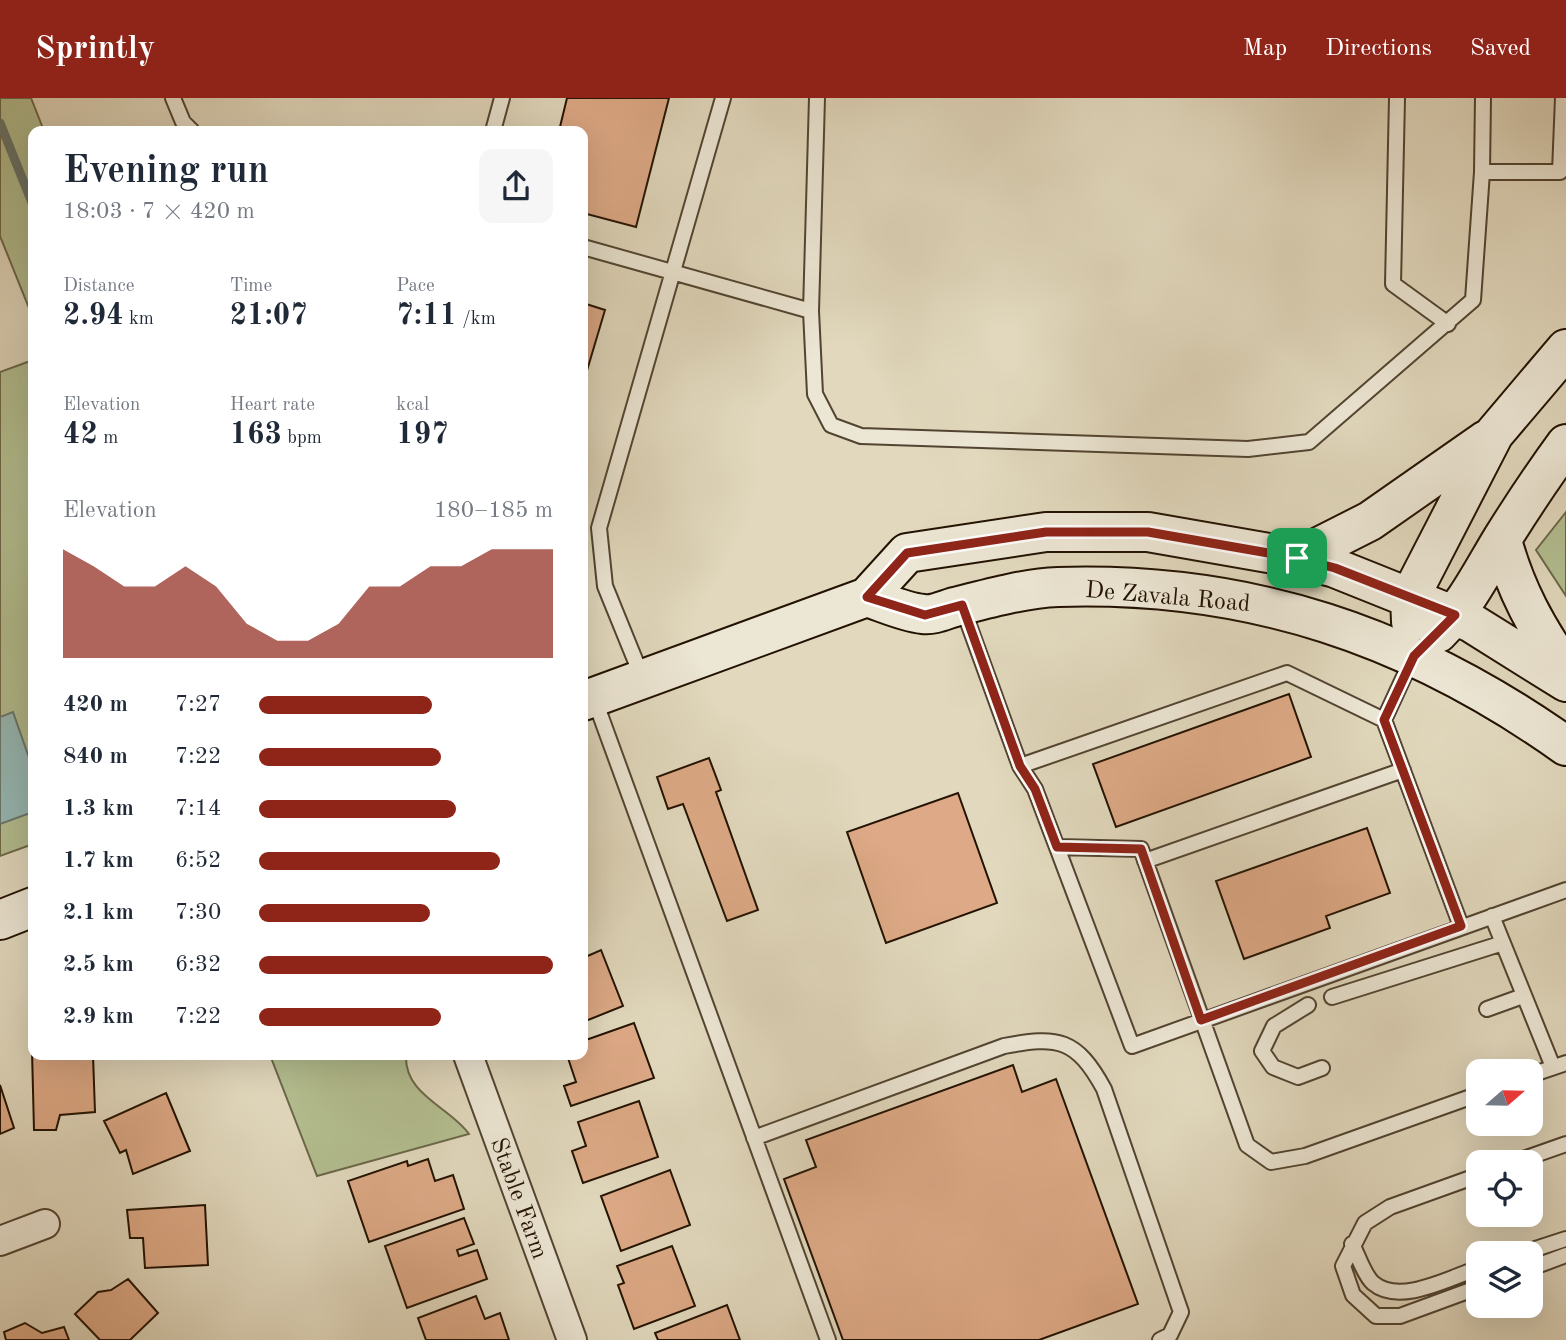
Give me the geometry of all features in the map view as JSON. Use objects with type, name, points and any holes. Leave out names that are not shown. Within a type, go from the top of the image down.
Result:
[{"type":"main road","points":[[1414,656],[1409,597],[1494,434],[1566,349]]},
{"type":"main road","points":[[1297,558],[1370,521],[1494,434]]},
{"type":"main road","points":[[1414,656],[1455,615],[1566,444]]},
{"type":"main road","points":[[588,699],[867,597],[907,553],[1046,532],[1148,532],[1297,558],[1335,568],[1455,615],[1519,650],[1566,682]]},
{"type":"main road","points":[[1502,540],[1514,583],[1566,670]]},
{"type":"main road","name":"De Zavala Road","points":[[867,597],[925,615],[1056,587],[1208,594],[1304,615],[1414,656],[1491,697],[1566,746]]},
{"type":"main road","points":[[0,920],[28,909]]},
{"type":"street","name":"Stable Farm","points":[[470,1060],[572,1340]]},
{"type":"street","points":[[0,1241],[45,1224]]},
{"type":"lane","points":[[173,98],[187,126]]},
{"type":"lane","points":[[494,126],[502,98]]},
{"type":"lane","points":[[642,678],[605,586],[599,528],[723,98]]},
{"type":"lane","points":[[817,98],[811,311],[815,394],[831,425],[862,436],[1248,449],[1309,442],[1473,300],[1482,172],[1483,98]]},
{"type":"lane","points":[[1397,98],[1393,284],[1448,324]]},
{"type":"lane","points":[[1482,172],[1560,172],[1563,98]]},
{"type":"lane","points":[[588,249],[671,274],[811,311]]},
{"type":"lane","points":[[962,605],[1020,766],[1035,789],[1132,1046],[1566,890]]},
{"type":"lane","points":[[1384,720],[1414,656]]},
{"type":"lane","points":[[1020,766],[1287,673],[1384,720],[1461,926]]},
{"type":"lane","points":[[588,699],[828,1340]]},
{"type":"lane","points":[[1145,861],[1403,770]]},
{"type":"lane","points":[[1057,847],[1141,849],[1247,1145],[1271,1162],[1305,1156],[1466,1099]]},
{"type":"lane","points":[[1492,916],[1523,996],[1559,1065]]},
{"type":"lane","points":[[1332,997],[1503,943]]},
{"type":"lane","points":[[1487,1009],[1523,996]]},
{"type":"lane","points":[[1308,1005],[1274,1026],[1262,1051],[1273,1068],[1298,1077],[1322,1068]]},
{"type":"lane","points":[[754,1138],[1004,1046],[1042,1039],[1075,1048],[1091,1064],[1104,1088],[1181,1312],[1170,1335],[1160,1340]]},
{"type":"lane","points":[[1543,1152],[1566,1144]]},
{"type":"lane","points":[[1466,1180],[1391,1207],[1365,1223],[1343,1266],[1353,1295],[1376,1316],[1400,1316],[1466,1292]]},
{"type":"lane","points":[[1543,1246],[1566,1239]]},
{"type":"lane","points":[[1352,1244],[1372,1282],[1389,1291],[1408,1291],[1466,1272]]},
{"type":"lane","points":[[1543,1264],[1566,1255]]},
{"type":"green space","points":[[0,98],[31,98],[42,126],[28,126],[28,306],[0,236]]},
{"type":"green space","points":[[28,362],[28,846],[0,856],[0,372]]},
{"type":"green space","points":[[1566,512],[1566,596],[1536,550]]},
{"type":"green space","points":[[272,1060],[406,1060],[412,1080],[420,1090],[469,1134],[317,1176]]},
{"type":"water","points":[[13,712],[28,755],[28,814],[0,824],[0,717]]},
{"type":"building","points":[[567,98],[669,98],[636,227],[588,214],[588,126],[560,126]]},
{"type":"building","points":[[588,305],[605,310],[588,367]]},
{"type":"building","points":[[1289,694],[1311,757],[1116,827],[1093,764]]},
{"type":"building","points":[[709,758],[721,790],[716,792],[758,910],[727,921],[683,804],[668,809],[657,777]]},
{"type":"building","points":[[958,793],[997,903],[886,943],[847,832]]},
{"type":"building","points":[[1367,828],[1390,893],[1326,916],[1330,928],[1244,959],[1216,881]]},
{"type":"building","points":[[601,950],[623,1006],[588,1020],[588,956]]},
{"type":"building","points":[[634,1023],[654,1078],[571,1106],[564,1086],[576,1082],[569,1060],[588,1060],[588,1039]]},
{"type":"building","points":[[32,1060],[93,1060],[95,1112],[60,1115],[56,1130],[34,1130]]},
{"type":"building","points":[[1013,1065],[1022,1092],[1056,1079],[1138,1304],[1039,1340],[843,1340],[784,1179],[816,1167],[806,1140]]},
{"type":"building","points":[[0,1085],[14,1128],[0,1134]]},
{"type":"building","points":[[166,1093],[190,1151],[133,1174],[126,1150],[120,1153],[104,1121]]},
{"type":"building","points":[[639,1101],[658,1157],[583,1183],[572,1151],[586,1146],[578,1122]]},
{"type":"building","points":[[428,1159],[435,1181],[453,1175],[464,1209],[369,1242],[348,1181],[407,1161],[408,1166]]},
{"type":"building","points":[[670,1170],[690,1225],[621,1251],[601,1196]]},
{"type":"building","points":[[205,1205],[208,1265],[145,1268],[143,1238],[130,1238],[127,1210]]},
{"type":"building","points":[[464,1218],[474,1244],[457,1250],[459,1256],[477,1250],[487,1279],[407,1308],[385,1246]]},
{"type":"building","points":[[672,1246],[695,1306],[634,1329],[618,1285],[624,1283],[617,1266]]},
{"type":"building","points":[[128,1279],[158,1313],[130,1340],[100,1340],[75,1314],[98,1292],[111,1290]]},
{"type":"building","points":[[476,1296],[485,1319],[500,1313],[509,1340],[426,1340],[418,1318]]},
{"type":"building","points":[[727,1305],[740,1340],[658,1340],[655,1333]]},
{"type":"building","points":[[25,1323],[42,1333],[64,1327],[69,1340],[6,1340],[4,1332]]},
{"type":"waterway","points":[[0,123],[28,193]]},
{"type":"route","points":[[1046,532],[1148,532],[1297,558],[1335,568],[1455,615],[1414,656],[1384,720],[1461,926],[1201,1020],[1141,849],[1057,847],[1035,789],[1020,766],[962,605],[925,615],[867,597],[907,553],[1046,532]]}]
